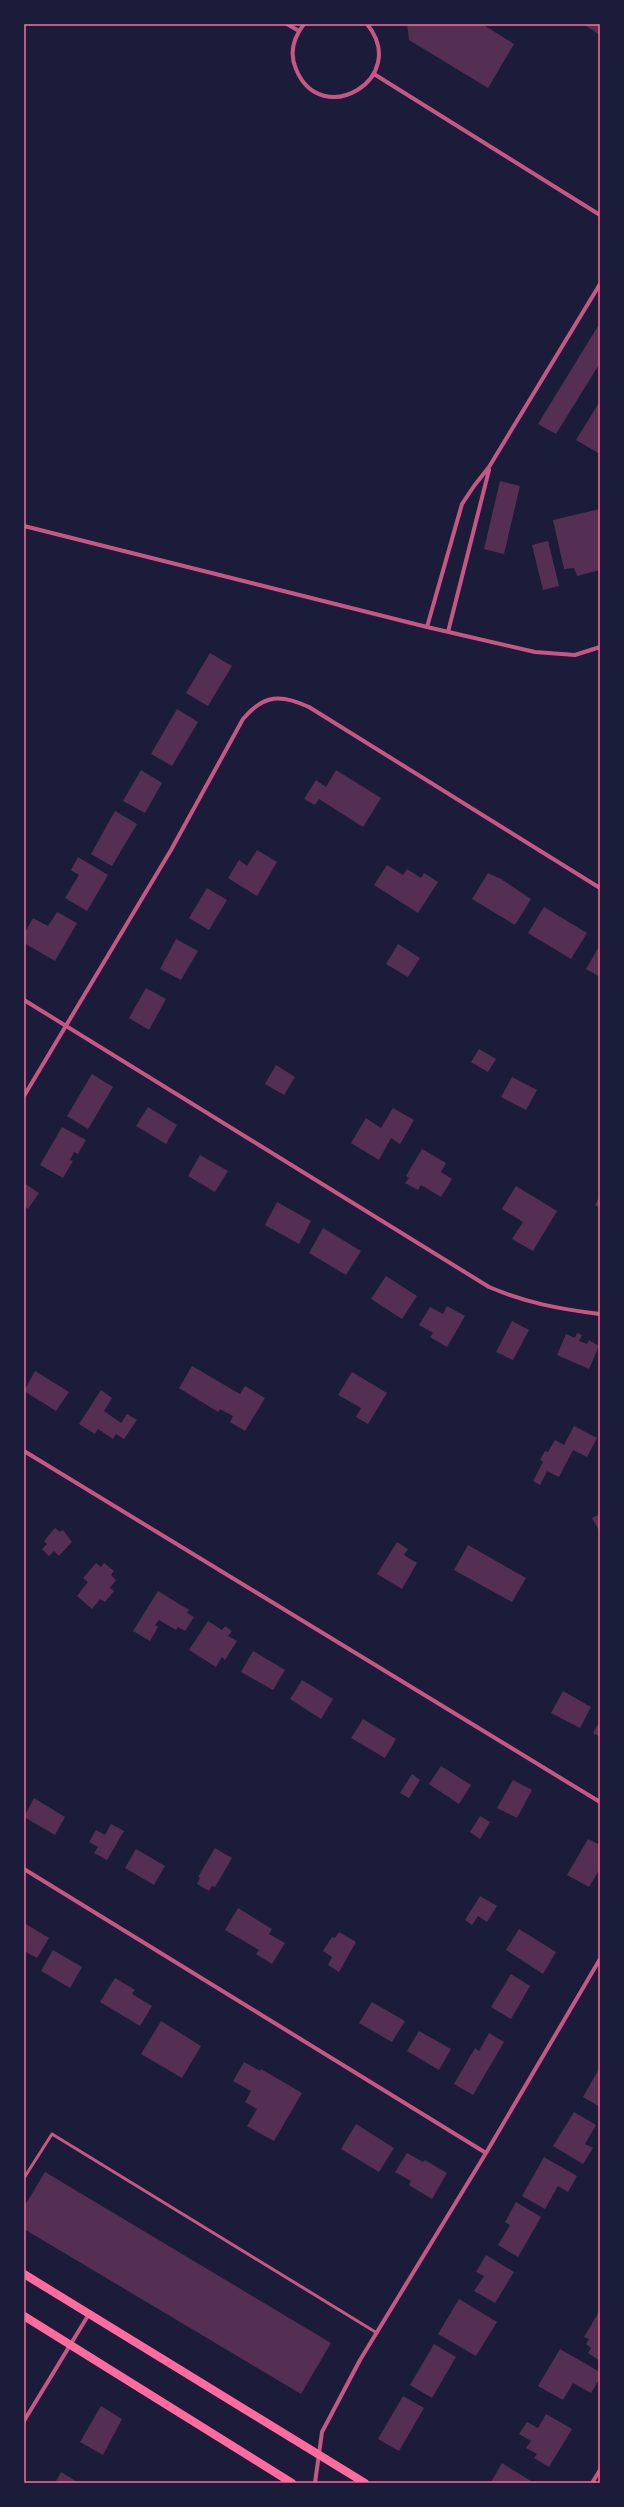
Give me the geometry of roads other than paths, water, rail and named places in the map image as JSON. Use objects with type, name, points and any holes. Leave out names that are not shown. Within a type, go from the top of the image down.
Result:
[{"type":"main road","points":[[24,2274],[319,2453],[365,2483]]},
{"type":"main road","points":[[24,2316],[292,2483]]},
{"type":"street","points":[[286,24],[299,31]]},
{"type":"street","points":[[304,24],[299,31],[292,53],[294,65],[305,85],[314,92],[331,97],[348,96],[359,91],[374,74],[379,56],[378,47],[376,38],[367,24]]},
{"type":"street","points":[[374,74],[600,215]]},
{"type":"street","points":[[427,627],[462,504],[474,486],[490,467],[600,284]]},
{"type":"street","points":[[448,632],[490,467]]},
{"type":"street","points":[[24,526],[427,627],[535,652],[575,655],[600,647]]},
{"type":"street","points":[[24,1096],[64,1025],[155,877],[243,719],[253,707],[268,700],[284,697],[309,707],[600,888]]},
{"type":"street","points":[[24,1000],[489,1287],[514,1298],[551,1308],[600,1314]]},
{"type":"street","points":[[24,1451],[600,1802]]},
{"type":"street","points":[[24,1869],[486,2153]]},
{"type":"street","points":[[315,2483],[322,2432],[377,2333],[486,2153],[600,1959]]},
{"type":"street","points":[[24,2421],[89,2314]]},
{"type":"street","points":[[592,2483],[600,2470]]},
{"type":"lane","points":[[24,2178],[52,2134],[377,2333]]}]
